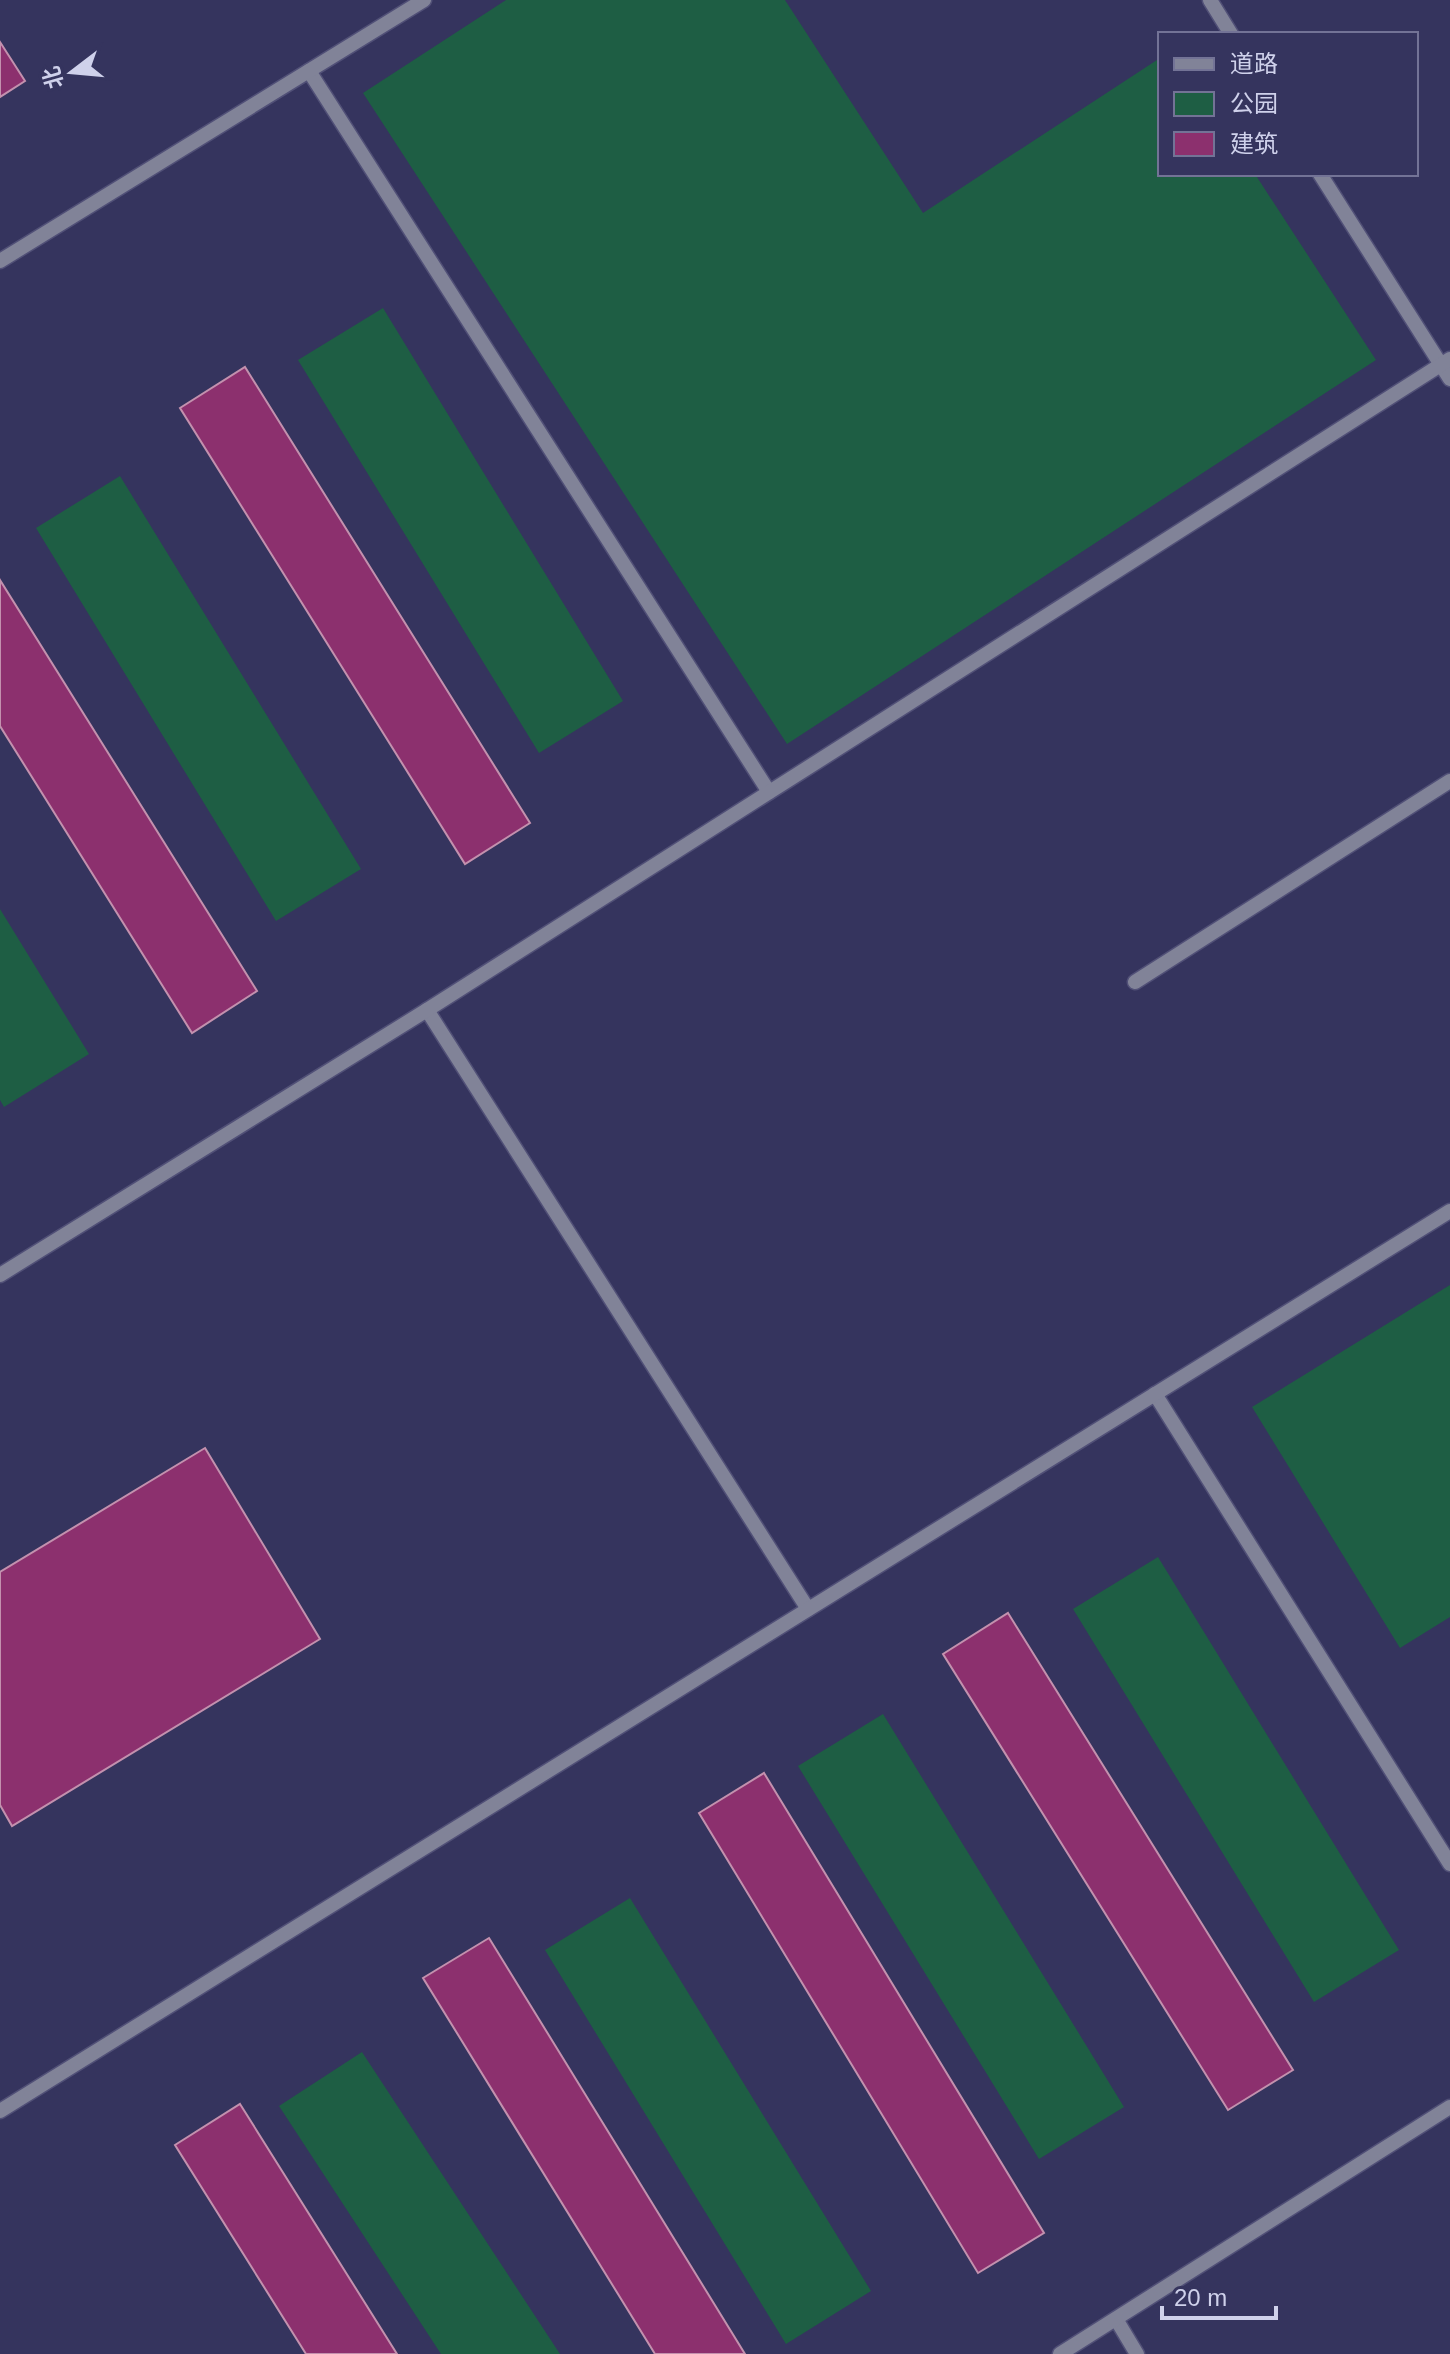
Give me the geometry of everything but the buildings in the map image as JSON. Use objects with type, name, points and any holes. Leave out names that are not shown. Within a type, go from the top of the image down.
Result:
[{"type":"lane","points":[[0,261],[424,0]]},
{"type":"lane","points":[[1210,0],[1230,32]]},
{"type":"lane","points":[[309,71],[769,792]]},
{"type":"lane","points":[[1321,176],[1446,362],[1450,379]]},
{"type":"lane","points":[[0,1275],[427,1010],[1446,362]]},
{"type":"lane","points":[[1135,982],[1450,781]]},
{"type":"lane","points":[[427,1010],[808,1609]]},
{"type":"lane","points":[[0,2111],[1450,1211]]},
{"type":"lane","points":[[1155,1394],[1450,1864]]},
{"type":"lane","points":[[1060,2354],[1450,2107]]},
{"type":"lane","points":[[1116,2319],[1137,2354]]},
{"type":"green space","points":[[506,0],[785,0],[923,213],[1158,59],[1158,176],[1256,176],[1376,360],[787,744],[363,93]]},
{"type":"green space","points":[[383,308],[623,701],[539,753],[298,360]]},
{"type":"green space","points":[[120,476],[361,869],[276,921],[36,528]]},
{"type":"green space","points":[[0,909],[89,1054],[4,1107],[0,1100]]},
{"type":"green space","points":[[1450,1285],[1450,1617],[1400,1648],[1252,1407]]},
{"type":"green space","points":[[1158,1557],[1399,1950],[1314,2002],[1073,1609]]},
{"type":"green space","points":[[883,1714],[1124,2107],[1039,2159],[798,1766]]},
{"type":"green space","points":[[630,1898],[871,2291],[786,2344],[545,1950]]},
{"type":"green space","points":[[362,2052],[560,2354],[441,2354],[279,2106]]}]
